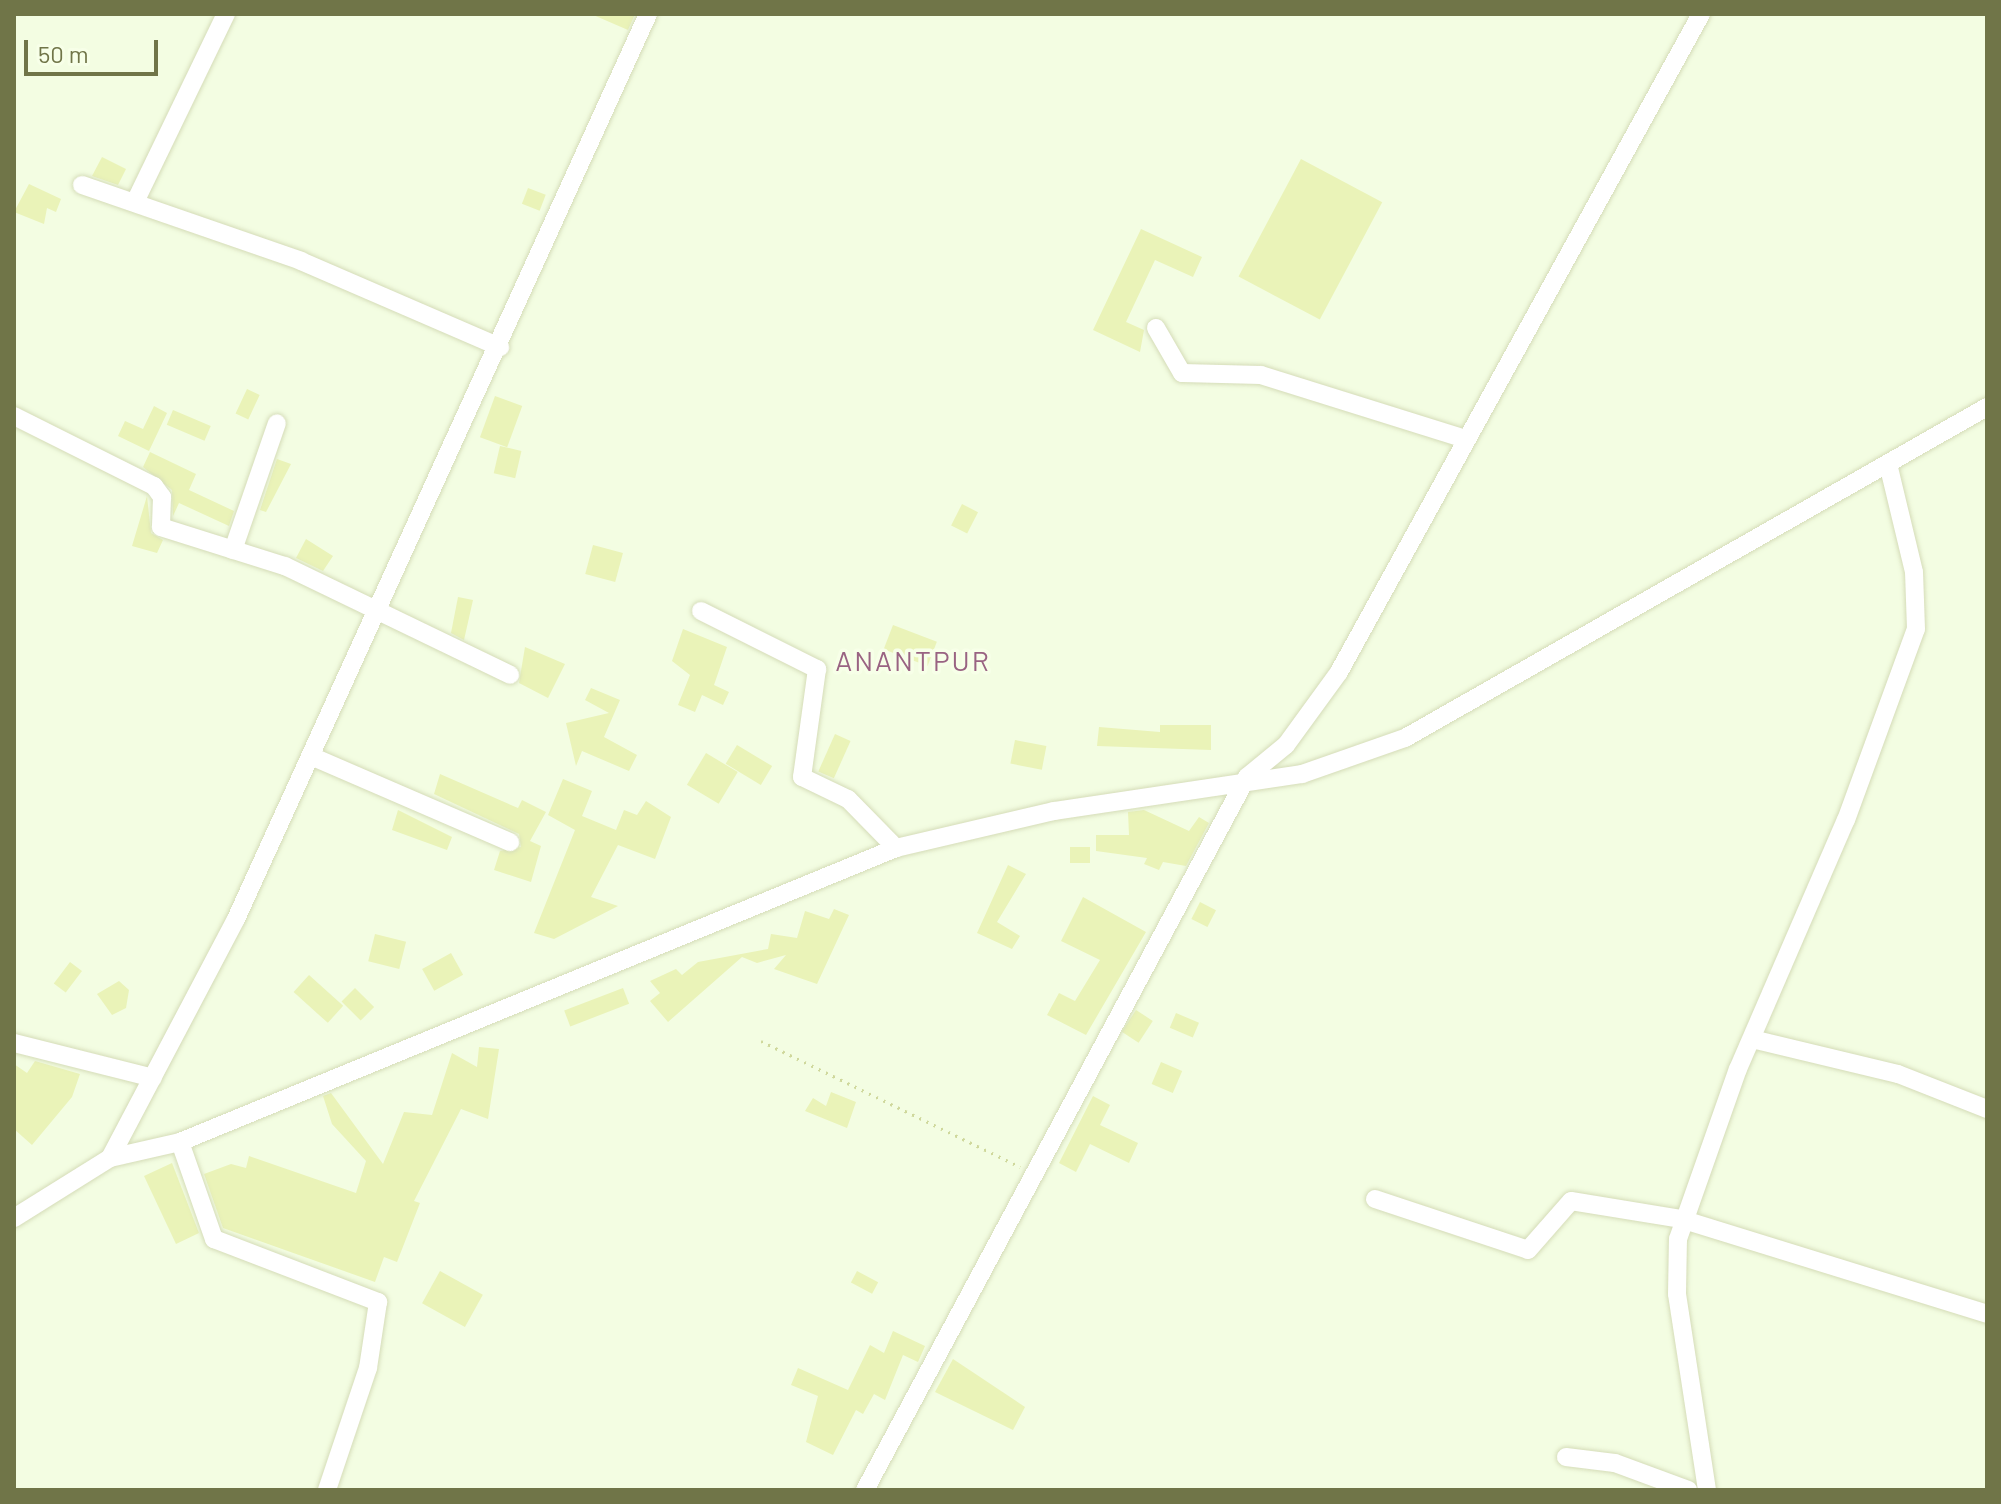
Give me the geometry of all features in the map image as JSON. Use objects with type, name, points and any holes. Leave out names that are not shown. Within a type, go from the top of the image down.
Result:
[{"type":"street","points":[[135,202],[226,14]]},
{"type":"street","points":[[110,1158],[153,1078],[311,756],[373,606],[500,347],[648,14]]},
{"type":"street","points":[[865,1490],[1247,777],[1286,745],[1339,672],[1701,14]]},
{"type":"street","points":[[82,185],[301,261],[500,347]]},
{"type":"street","points":[[1156,328],[1182,373],[1261,375],[1465,439]]},
{"type":"street","points":[[22,1214],[110,1158],[180,1142],[896,848],[1247,777],[1302,774],[1405,738],[1987,407]]},
{"type":"street","points":[[14,416],[154,486],[162,497],[161,527],[233,550],[373,606],[510,675]]},
{"type":"street","points":[[233,550],[277,423]]},
{"type":"street","points":[[1707,1490],[1677,1294],[1681,1219],[1752,1039],[1846,820],[1916,629],[1914,572],[1888,464]]},
{"type":"street","points":[[701,611],[817,669],[802,777],[848,799],[896,848]]},
{"type":"street","points":[[311,756],[510,842]]},
{"type":"street","points":[[1752,1039],[1898,1074],[1987,1109]]},
{"type":"street","points":[[14,1043],[153,1078]]},
{"type":"street","points":[[180,1142],[214,1239],[378,1302],[368,1368],[327,1490]]},
{"type":"street","points":[[1375,1199],[1528,1250],[1571,1201],[1681,1219],[1987,1314]]},
{"type":"street","points":[[1566,1457],[1615,1463],[1688,1490]]},
{"type":"path","points":[[761,1041],[1034,1174]]},
{"type":"building","points":[[591,14],[635,14],[628,30]]},
{"type":"building","points":[[102,157],[126,169],[118,185],[92,176]]},
{"type":"building","points":[[1301,159],[1382,202],[1320,320],[1239,276]]},
{"type":"building","points":[[29,184],[61,199],[56,212],[47,208],[44,224],[14,212]]},
{"type":"building","points":[[528,188],[546,195],[540,211],[522,204]]},
{"type":"building","points":[[1141,229],[1202,257],[1193,277],[1155,260],[1126,322],[1144,330],[1140,352],[1093,330]]},
{"type":"building","points":[[247,389],[260,395],[248,419],[236,413]]},
{"type":"building","points":[[495,396],[522,406],[507,447],[480,437]]},
{"type":"building","points":[[154,406],[167,413],[149,451],[118,436],[125,421],[143,429]]},
{"type":"building","points":[[173,410],[211,426],[204,441],[167,425]]},
{"type":"building","points":[[500,446],[521,451],[515,478],[494,473]]},
{"type":"building","points":[[150,452],[196,474],[189,490],[234,511],[229,526],[179,503],[173,516],[172,490],[143,467]]},
{"type":"building","points":[[277,459],[291,464],[266,512],[260,510]]},
{"type":"building","points":[[147,496],[151,533],[163,540],[157,553],[132,546]]},
{"type":"building","points":[[962,504],[978,512],[967,534],[951,525]]},
{"type":"building","points":[[306,539],[333,556],[323,571],[296,558]]},
{"type":"building","points":[[593,545],[623,553],[615,582],[585,574]]},
{"type":"building","points":[[458,597],[473,600],[464,640],[451,633]]},
{"type":"building","points":[[893,625],[937,642],[928,666],[884,649]]},
{"type":"building","points":[[683,629],[727,647],[714,685],[729,692],[723,705],[702,695],[695,712],[678,705],[690,675],[672,661]]},
{"type":"building","points":[[525,647],[565,664],[548,698],[519,683]]},
{"type":"building","points":[[591,688],[620,700],[604,737],[637,755],[629,771],[582,751],[576,766],[566,723],[609,713],[585,700]]},
{"type":"building","points":[[1160,725],[1211,725],[1211,750],[1097,746],[1099,727],[1160,732]]},
{"type":"building","points":[[835,734],[851,741],[834,778],[818,771]]},
{"type":"building","points":[[1015,740],[1046,746],[1042,770],[1010,764]]},
{"type":"building","points":[[737,745],[772,766],[761,785],[726,764]]},
{"type":"building","points":[[706,753],[738,772],[719,804],[687,785]]},
{"type":"building","points":[[440,774],[518,808],[522,800],[546,812],[530,841],[541,846],[531,882],[494,870],[500,851],[521,847],[519,834],[434,794]]},
{"type":"building","points":[[563,779],[592,791],[582,816],[616,830],[624,810],[637,815],[646,801],[671,817],[655,859],[618,845],[591,897],[618,906],[554,939],[534,933],[575,830],[548,815]]},
{"type":"building","points":[[398,810],[452,837],[447,850],[392,830]]},
{"type":"building","points":[[1144,810],[1189,831],[1199,817],[1209,823],[1186,866],[1163,862],[1159,870],[1144,864],[1147,858],[1096,851],[1096,835],[1129,835],[1128,812]]},
{"type":"building","points":[[1070,847],[1090,847],[1090,863],[1070,863]]},
{"type":"building","points":[[1008,865],[1026,874],[997,922],[1020,936],[1012,949],[977,933]]},
{"type":"building","points":[[1083,897],[1146,932],[1086,1035],[1047,1015],[1059,993],[1075,1001],[1100,960],[1061,941]]},
{"type":"building","points":[[1200,902],[1216,910],[1207,927],[1191,919]]},
{"type":"building","points":[[834,909],[849,915],[817,984],[774,969],[786,955],[757,963],[742,957],[668,1022],[650,1001],[660,993],[650,981],[676,969],[682,975],[698,962],[768,949],[771,934],[797,938],[805,911],[829,919]]},
{"type":"building","points":[[375,934],[406,942],[399,969],[368,961]]},
{"type":"building","points":[[451,953],[463,975],[434,991],[422,969]]},
{"type":"building","points":[[70,962],[82,971],[66,993],[54,984]]},
{"type":"building","points":[[309,975],[343,1006],[328,1023],[294,992]]},
{"type":"building","points":[[119,981],[129,990],[126,1008],[112,1015],[97,994]]},
{"type":"building","points":[[355,988],[374,1007],[361,1021],[342,1001]]},
{"type":"building","points":[[623,988],[629,1004],[570,1026],[564,1011]]},
{"type":"building","points":[[1136,1010],[1153,1021],[1139,1043],[1122,1032]]},
{"type":"building","points":[[1176,1013],[1199,1023],[1193,1037],[1170,1028]]},
{"type":"building","points":[[479,1047],[499,1049],[488,1119],[461,1109],[414,1201],[420,1203],[397,1262],[384,1257],[375,1282],[223,1228],[204,1174],[231,1164],[246,1168],[249,1156],[356,1193],[366,1161],[332,1124],[323,1096],[331,1093],[383,1164],[404,1112],[432,1115],[452,1053],[477,1067]]},
{"type":"building","points":[[35,1061],[80,1074],[72,1097],[32,1145],[14,1129],[14,1064],[27,1073]]},
{"type":"building","points":[[1161,1062],[1182,1071],[1173,1093],[1152,1084]]},
{"type":"building","points":[[831,1092],[856,1102],[847,1128],[805,1111],[813,1098],[826,1106]]},
{"type":"building","points":[[1093,1096],[1110,1105],[1100,1125],[1138,1143],[1129,1163],[1090,1144],[1076,1172],[1059,1163]]},
{"type":"building","points":[[172,1163],[199,1233],[176,1244],[144,1176]]},
{"type":"building","points":[[440,1271],[483,1295],[465,1327],[422,1303]]},
{"type":"building","points":[[857,1271],[878,1282],[872,1294],[851,1282]]},
{"type":"building","points":[[893,1331],[925,1346],[918,1362],[903,1355],[885,1400],[874,1394],[863,1414],[856,1410],[833,1455],[806,1442],[818,1396],[791,1385],[798,1368],[848,1390],[870,1345],[884,1353]]},
{"type":"building","points":[[953,1359],[1025,1407],[1013,1430],[935,1392]]},
{"type":"district","name":"ANANTPUR","points":[[913,660]]}]
